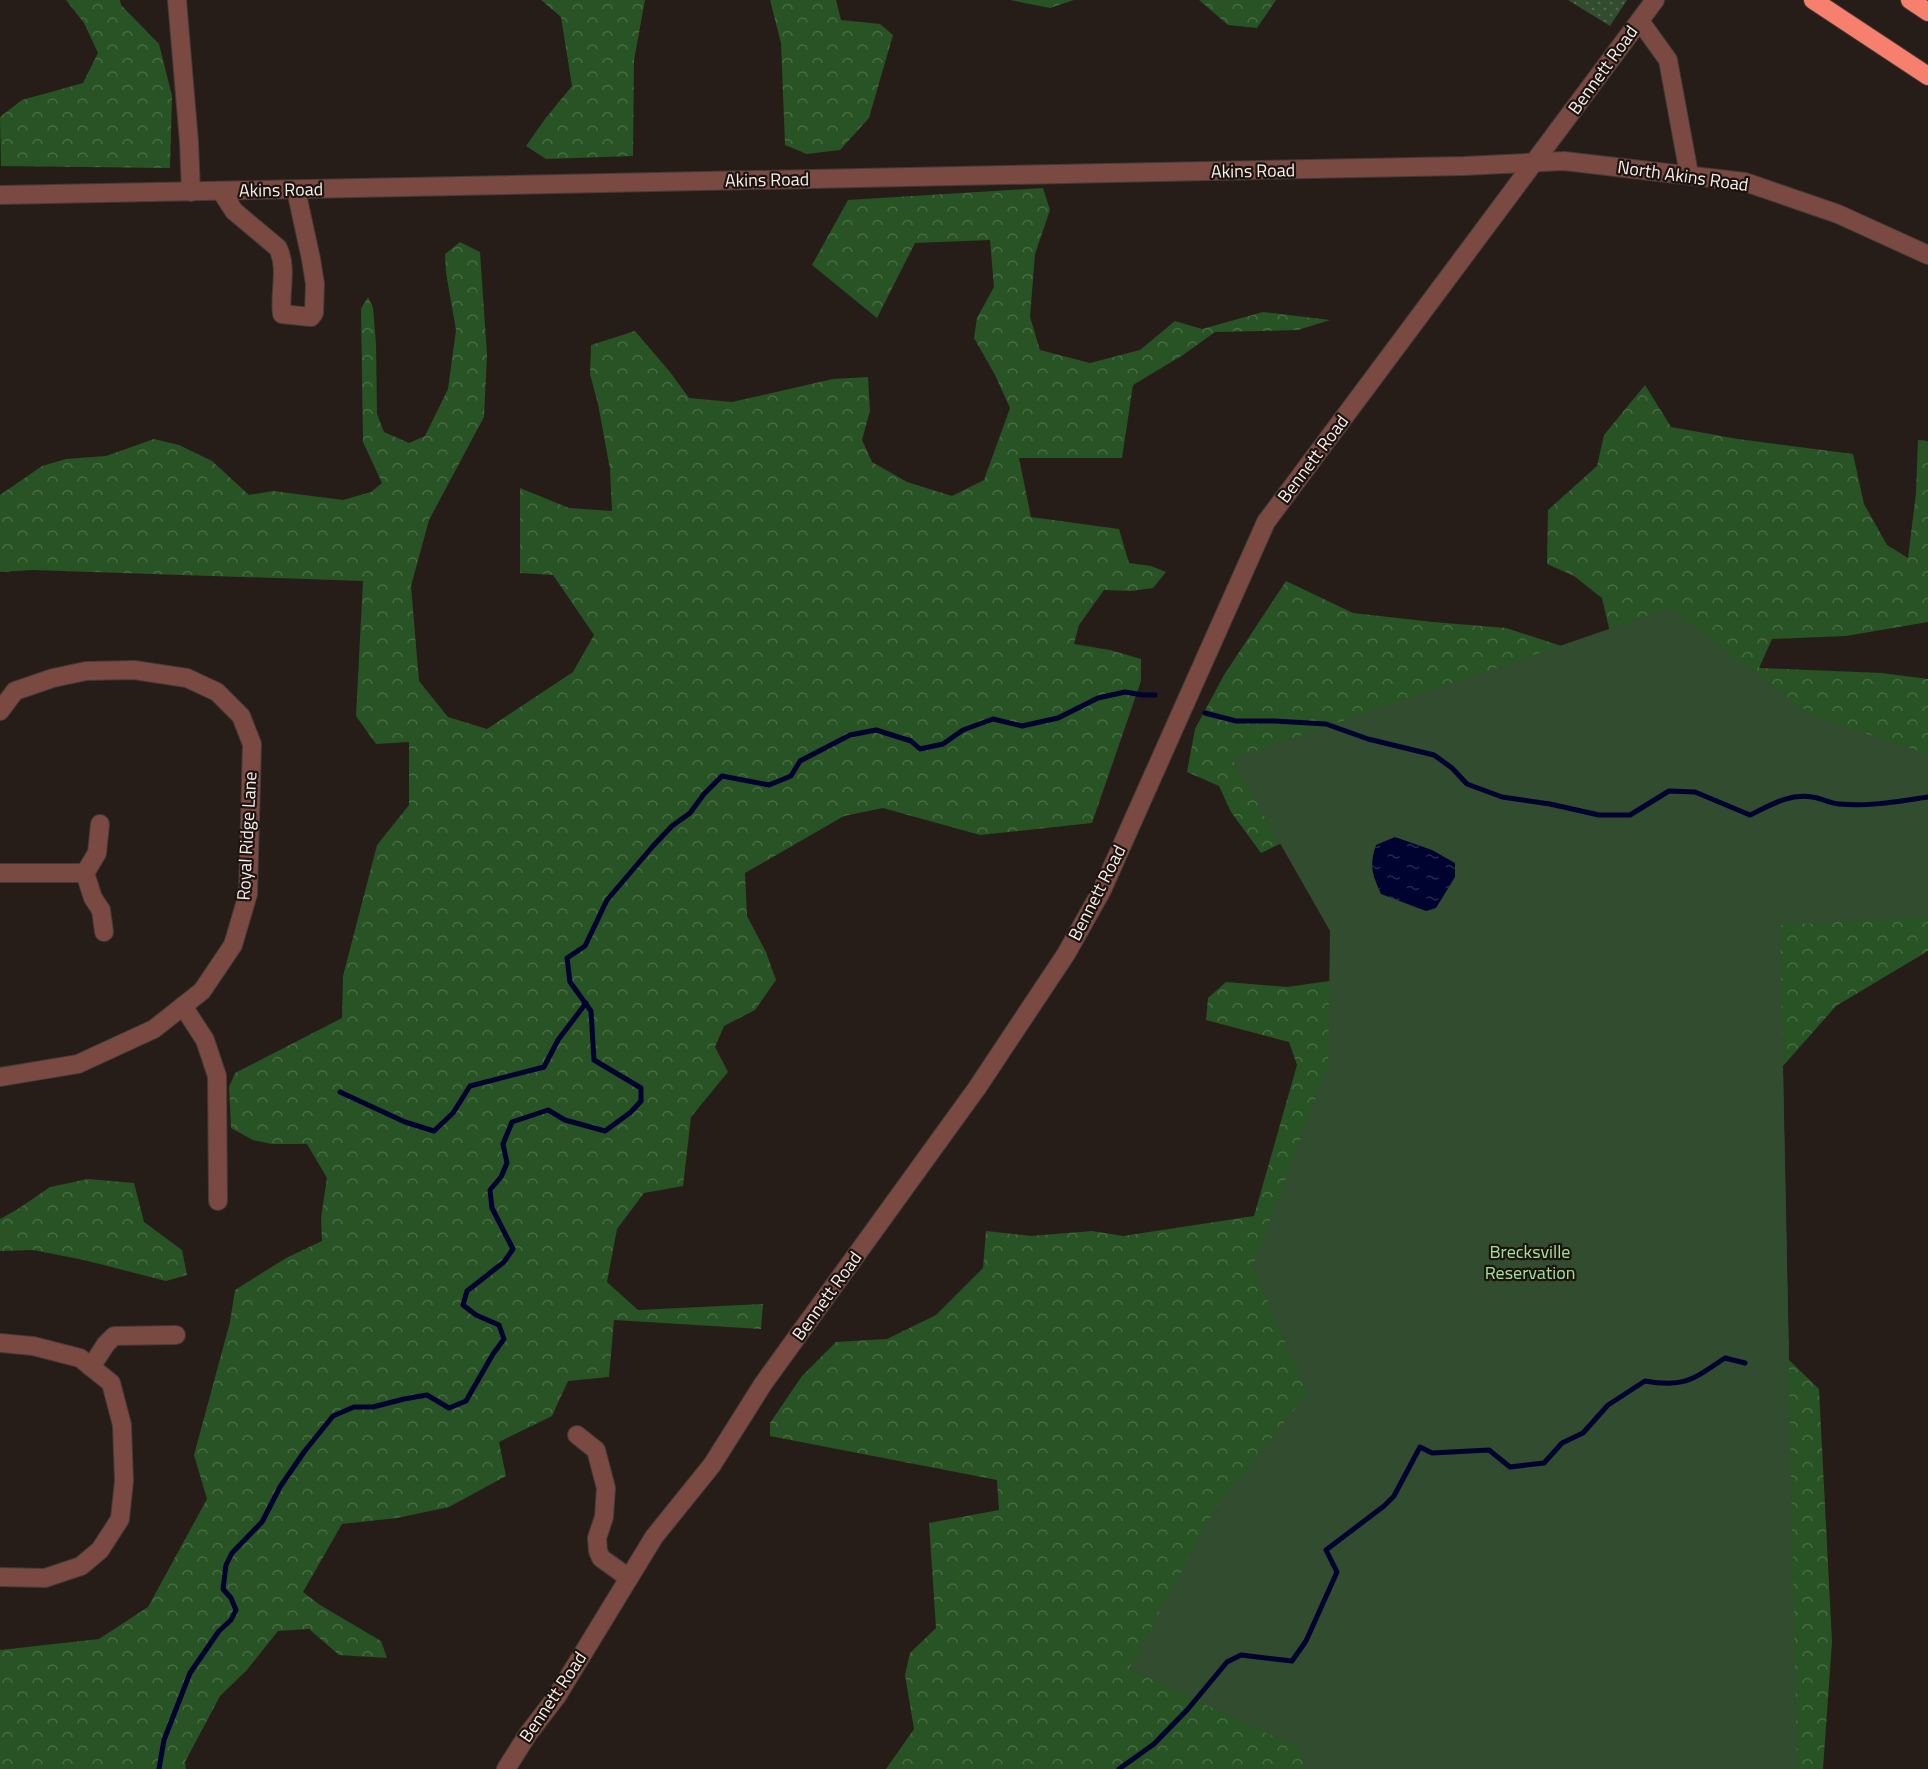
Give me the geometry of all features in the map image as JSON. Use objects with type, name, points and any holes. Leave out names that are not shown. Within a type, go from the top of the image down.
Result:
[{"type":"highway","points":[[1813,0],[1928,76]]},
{"type":"highway","points":[[1910,0],[1928,12]]},
{"type":"street","points":[[177,0],[191,192]]},
{"type":"street","name":"Bennett Road","points":[[506,1769],[557,1695],[654,1537],[712,1465],[763,1384],[977,1088],[1066,954],[1102,890],[1266,522],[1655,0]]},
{"type":"street","points":[[1640,21],[1668,60],[1689,174]]},
{"type":"street","name":"North Akins Road","points":[[1534,164],[1564,161],[1744,182],[1838,214],[1928,255]]},
{"type":"street","name":"Akins Road","points":[[0,195],[1534,164]]},
{"type":"street","points":[[221,191],[234,211],[278,248],[282,256],[282,314],[311,317],[314,313],[315,284],[296,190]]},
{"type":"street","name":"Royal Ridge Lane","points":[[0,711],[15,691],[53,678],[86,671],[134,670],[187,678],[217,692],[241,716],[252,744],[248,894],[233,945],[202,991],[154,1029],[78,1064],[0,1077]]},
{"type":"street","points":[[100,824],[96,853],[85,873],[93,898],[101,910],[104,932]]},
{"type":"street","points":[[0,873],[85,873]]},
{"type":"street","points":[[183,1006],[205,1040],[217,1076],[218,1201]]},
{"type":"street","points":[[91,1367],[114,1336],[176,1335]]},
{"type":"street","points":[[0,1343],[33,1346],[80,1358],[111,1383],[122,1425],[124,1481],[120,1519],[99,1550],[81,1566],[45,1578],[0,1577]]},
{"type":"street","points":[[577,1435],[596,1450],[605,1479],[606,1504],[597,1538],[601,1558],[629,1578]]},
{"type":"green space","points":[[66,0],[120,0],[121,5],[159,44],[172,96],[170,168],[1,166],[0,117],[22,100],[83,83],[98,53],[84,23]]},
{"type":"green space","points":[[541,0],[645,0],[634,60],[633,156],[546,159],[526,146],[572,86],[561,17]]},
{"type":"green space","points":[[770,0],[836,0],[841,20],[880,24],[893,35],[869,118],[840,150],[807,154],[785,145],[781,43]]},
{"type":"green space","points":[[1010,0],[1074,0],[1050,8]]},
{"type":"green space","points":[[1199,0],[1276,0],[1257,28],[1228,25]]},
{"type":"green space","points":[[1568,0],[1627,0],[1610,26]]},
{"type":"green space","points":[[1043,188],[1050,210],[1035,254],[1030,317],[1040,350],[1090,363],[1140,350],[1175,321],[1202,329],[1263,312],[1330,320],[1298,330],[1215,332],[1183,355],[1133,385],[1122,458],[1019,458],[1031,517],[1119,529],[1129,563],[1151,566],[1166,572],[1153,588],[1131,591],[1104,590],[1079,625],[1074,644],[1110,650],[1141,659],[1141,681],[1092,823],[980,835],[883,808],[844,816],[745,873],[747,916],[766,952],[776,980],[755,1010],[724,1026],[715,1047],[728,1072],[691,1117],[683,1186],[644,1193],[617,1229],[607,1282],[638,1310],[763,1304],[761,1329],[614,1320],[609,1377],[568,1381],[552,1416],[499,1442],[506,1476],[449,1507],[397,1518],[342,1524],[303,1592],[320,1605],[381,1641],[387,1658],[339,1655],[309,1629],[278,1631],[246,1671],[220,1696],[185,1762],[186,1769],[0,1769],[0,1650],[99,1639],[148,1607],[207,1499],[194,1455],[230,1322],[235,1290],[286,1258],[322,1241],[321,1218],[327,1178],[307,1144],[272,1144],[253,1140],[231,1128],[229,1087],[235,1073],[342,1018],[343,976],[377,845],[409,805],[409,742],[376,744],[356,716],[363,581],[33,570],[0,572],[0,495],[42,466],[66,459],[106,456],[154,439],[179,445],[212,461],[249,495],[273,491],[343,500],[371,492],[382,483],[363,442],[361,309],[368,297],[373,308],[376,344],[377,414],[384,432],[409,443],[425,436],[448,389],[456,330],[445,254],[460,242],[480,252],[487,355],[484,417],[429,520],[411,586],[419,681],[448,717],[487,729],[573,672],[594,635],[553,575],[520,573],[520,488],[569,508],[612,511],[610,469],[590,374],[591,345],[635,331],[689,398],[732,402],[833,379],[868,377],[870,411],[862,440],[872,462],[907,482],[952,496],[984,480],[1010,408],[974,338],[977,318],[994,287],[990,240],[915,243],[877,318],[812,265],[848,200]]},
{"type":"green space","name":"Brecksville Reservation","points":[[1645,385],[1671,427],[1738,439],[1853,454],[1864,504],[1887,545],[1908,558],[1916,493],[1918,440],[1928,441],[1928,622],[1846,636],[1772,639],[1759,668],[1882,673],[1928,679],[1928,951],[1836,1006],[1783,1066],[1789,1360],[1819,1389],[1832,1642],[1823,1769],[886,1769],[914,1729],[905,1675],[910,1653],[936,1628],[929,1523],[999,1510],[997,1480],[770,1436],[770,1423],[802,1376],[836,1342],[887,1339],[936,1315],[983,1268],[986,1231],[1031,1236],[1092,1231],[1123,1236],[1254,1216],[1297,1065],[1289,1042],[1206,1020],[1208,998],[1226,982],[1287,987],[1336,980],[1373,922],[1288,840],[1261,853],[1231,812],[1219,786],[1187,772],[1195,729],[1224,675],[1286,581],[1353,613],[1506,628],[1583,653],[1612,641],[1602,598],[1574,576],[1547,564],[1548,510],[1597,466],[1604,435]]},
{"type":"green space","name":"Brecksville Reservation","points":[[1670,608],[1813,716],[1928,754],[1928,917],[1780,925],[1797,1769],[1304,1769],[1301,1749],[1129,1669],[1215,1509],[1307,1394],[1253,1266],[1328,1066],[1330,931],[1232,759]]},
{"type":"green space","points":[[88,1179],[134,1183],[144,1222],[182,1250],[187,1275],[166,1281],[84,1260],[33,1250],[0,1251],[0,1219],[50,1187]]},
{"type":"water","points":[[1395,837],[1432,850],[1455,863],[1455,877],[1436,908],[1426,911],[1381,894],[1372,870],[1374,852],[1376,845]]},
{"type":"waterway","points":[[159,1769],[164,1740],[190,1673],[219,1631],[231,1620],[236,1610],[231,1598],[223,1589],[226,1565],[232,1553],[262,1522],[280,1487],[304,1452],[333,1416],[354,1407],[373,1407],[427,1395],[449,1408],[466,1401],[504,1339],[499,1325],[476,1315],[463,1305],[467,1291],[504,1262],[513,1249],[492,1208],[490,1190],[501,1177],[507,1163],[503,1144],[512,1122],[548,1110],[565,1120],[605,1131],[631,1112],[641,1101],[641,1088],[594,1060],[591,1011],[570,982],[567,958],[585,946],[607,900],[653,846],[672,826],[690,813],[704,794],[722,776],[769,785],[791,776],[800,761],[850,735],[876,730],[911,741],[920,749],[943,744],[963,730],[993,719],[1022,726],[1058,718],[1098,698],[1125,692],[1155,695]]},
{"type":"waterway","points":[[1205,713],[1236,721],[1326,724],[1368,739],[1434,755],[1452,768],[1467,784],[1502,797],[1550,804],[1599,815],[1630,815],[1669,791],[1695,792],[1750,815],[1780,801],[1804,796],[1850,805],[1928,797]]},
{"type":"waterway","points":[[340,1092],[405,1122],[434,1131],[453,1113],[470,1086],[544,1067],[558,1040],[586,1003]]},
{"type":"waterway","points":[[1119,1769],[1154,1744],[1188,1709],[1227,1662],[1241,1655],[1292,1661],[1306,1641],[1337,1572],[1326,1550],[1394,1496],[1420,1447],[1432,1453],[1489,1450],[1510,1467],[1544,1463],[1562,1443],[1583,1433],[1608,1405],[1645,1381],[1670,1383],[1688,1380],[1725,1358],[1745,1363]]}]
